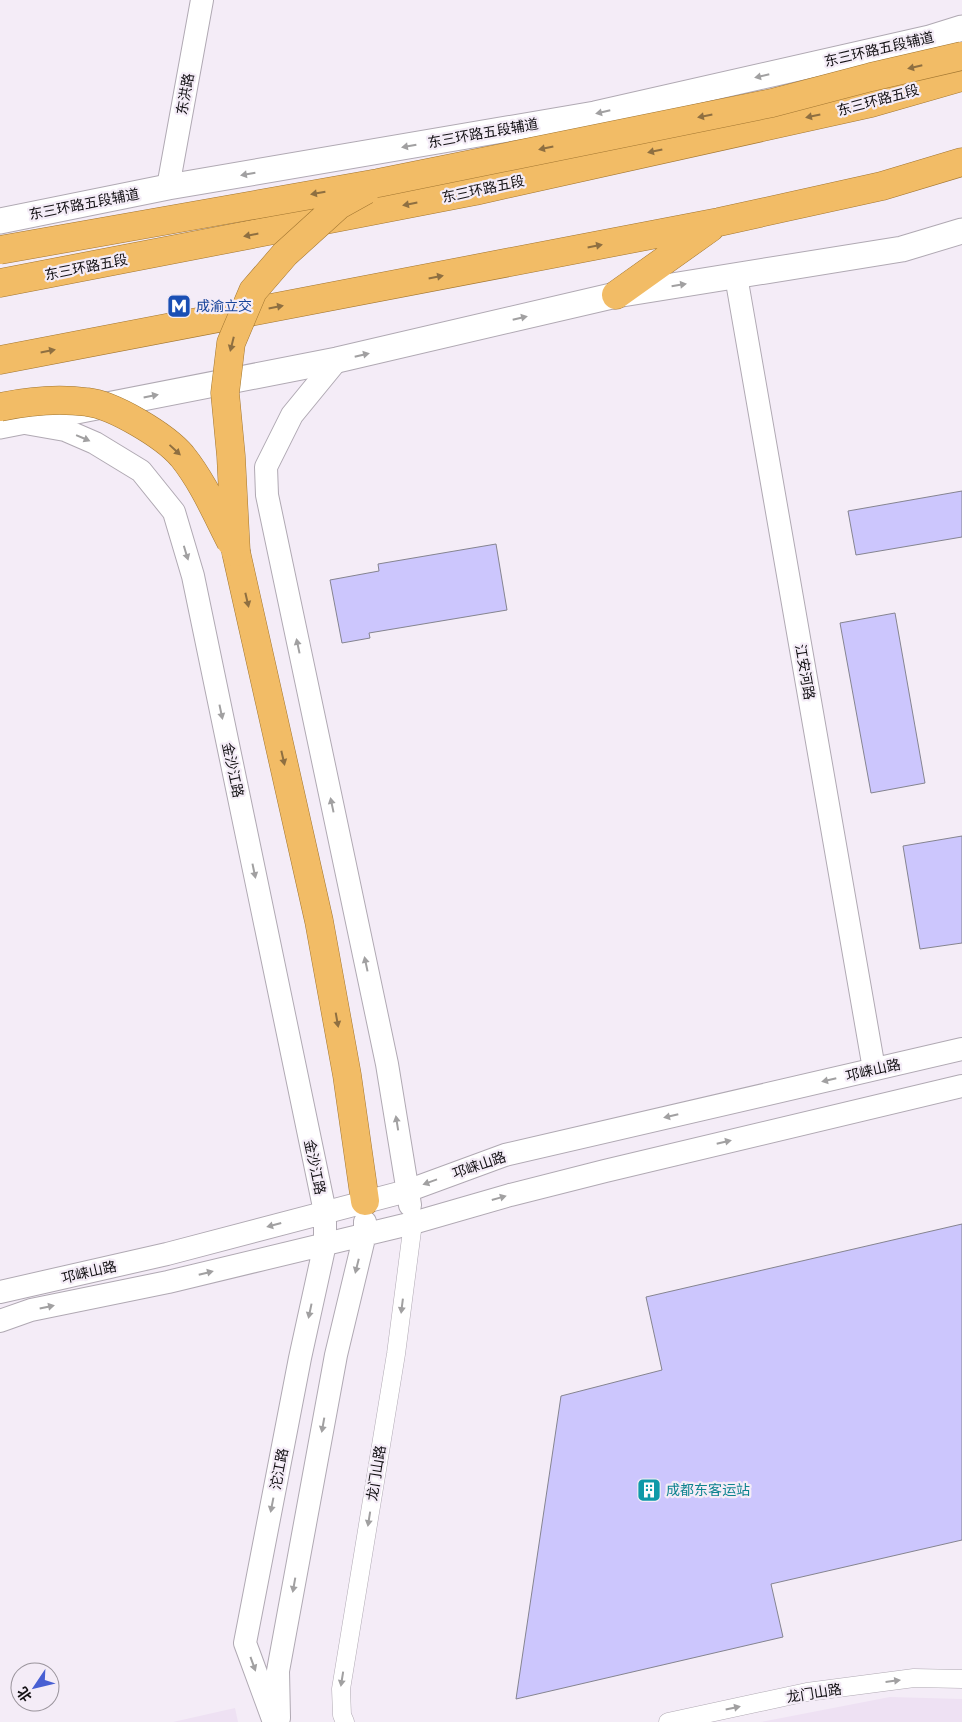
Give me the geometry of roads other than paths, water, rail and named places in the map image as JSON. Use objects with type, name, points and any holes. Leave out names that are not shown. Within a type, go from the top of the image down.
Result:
[{"type":"highway","points":[[0,250],[378,183],[772,103],[962,56]]},
{"type":"highway","name":"东三环路五段","points":[[0,283],[475,191],[871,103],[962,77]]},
{"type":"highway","points":[[0,360],[719,222],[882,186],[962,162]]},
{"type":"highway","points":[[365,1201],[347,1075],[319,921],[236,552],[231,456],[225,393],[231,343],[253,291],[285,254],[339,205],[378,183]]},
{"type":"highway","points":[[616,295],[719,222]]},
{"type":"highway","points":[[6,418],[49,400],[89,402],[118,412],[158,434],[181,455],[199,480],[236,552]]},
{"type":"main road","name":"东三环路五段辅道","points":[[0,221],[168,188],[595,114],[920,40],[962,28]]},
{"type":"main road","points":[[6,418],[338,360],[616,295],[902,249],[962,231]]},
{"type":"street","name":"东洪路","points":[[168,188],[202,0]]},
{"type":"street","name":"江安河路","points":[[736,276],[874,1069]]},
{"type":"street","points":[[338,360],[292,415],[266,467],[266,495],[387,1064],[413,1223]]},
{"type":"street","name":"金沙江路","points":[[6,418],[65,430],[95,443],[140,471],[174,512],[193,576],[325,1212]]},
{"type":"street","name":"邛崃山路","points":[[0,1292],[167,1254],[407,1190],[505,1155],[962,1049]]},
{"type":"street","name":"邛崃山路","points":[[0,1321],[31,1310],[168,1282],[413,1223],[510,1195],[605,1171],[962,1086]]},
{"type":"street","points":[[279,1722],[278,1671],[336,1355],[365,1234],[365,1201]]},
{"type":"street","name":"沱江路","points":[[274,1722],[245,1643],[300,1358],[325,1244],[325,1212]]},
{"type":"street","name":"龙门山路","points":[[345,1722],[342,1715],[341,1689],[396,1354],[413,1223]]},
{"type":"street","name":"龙门山路","points":[[668,1722],[807,1692],[914,1678],[962,1679]]},
{"type":"place","name":"成渝立交","points":[[179,306]]},
{"type":"place","name":"成都东客运站","points":[[649,1490]]}]
